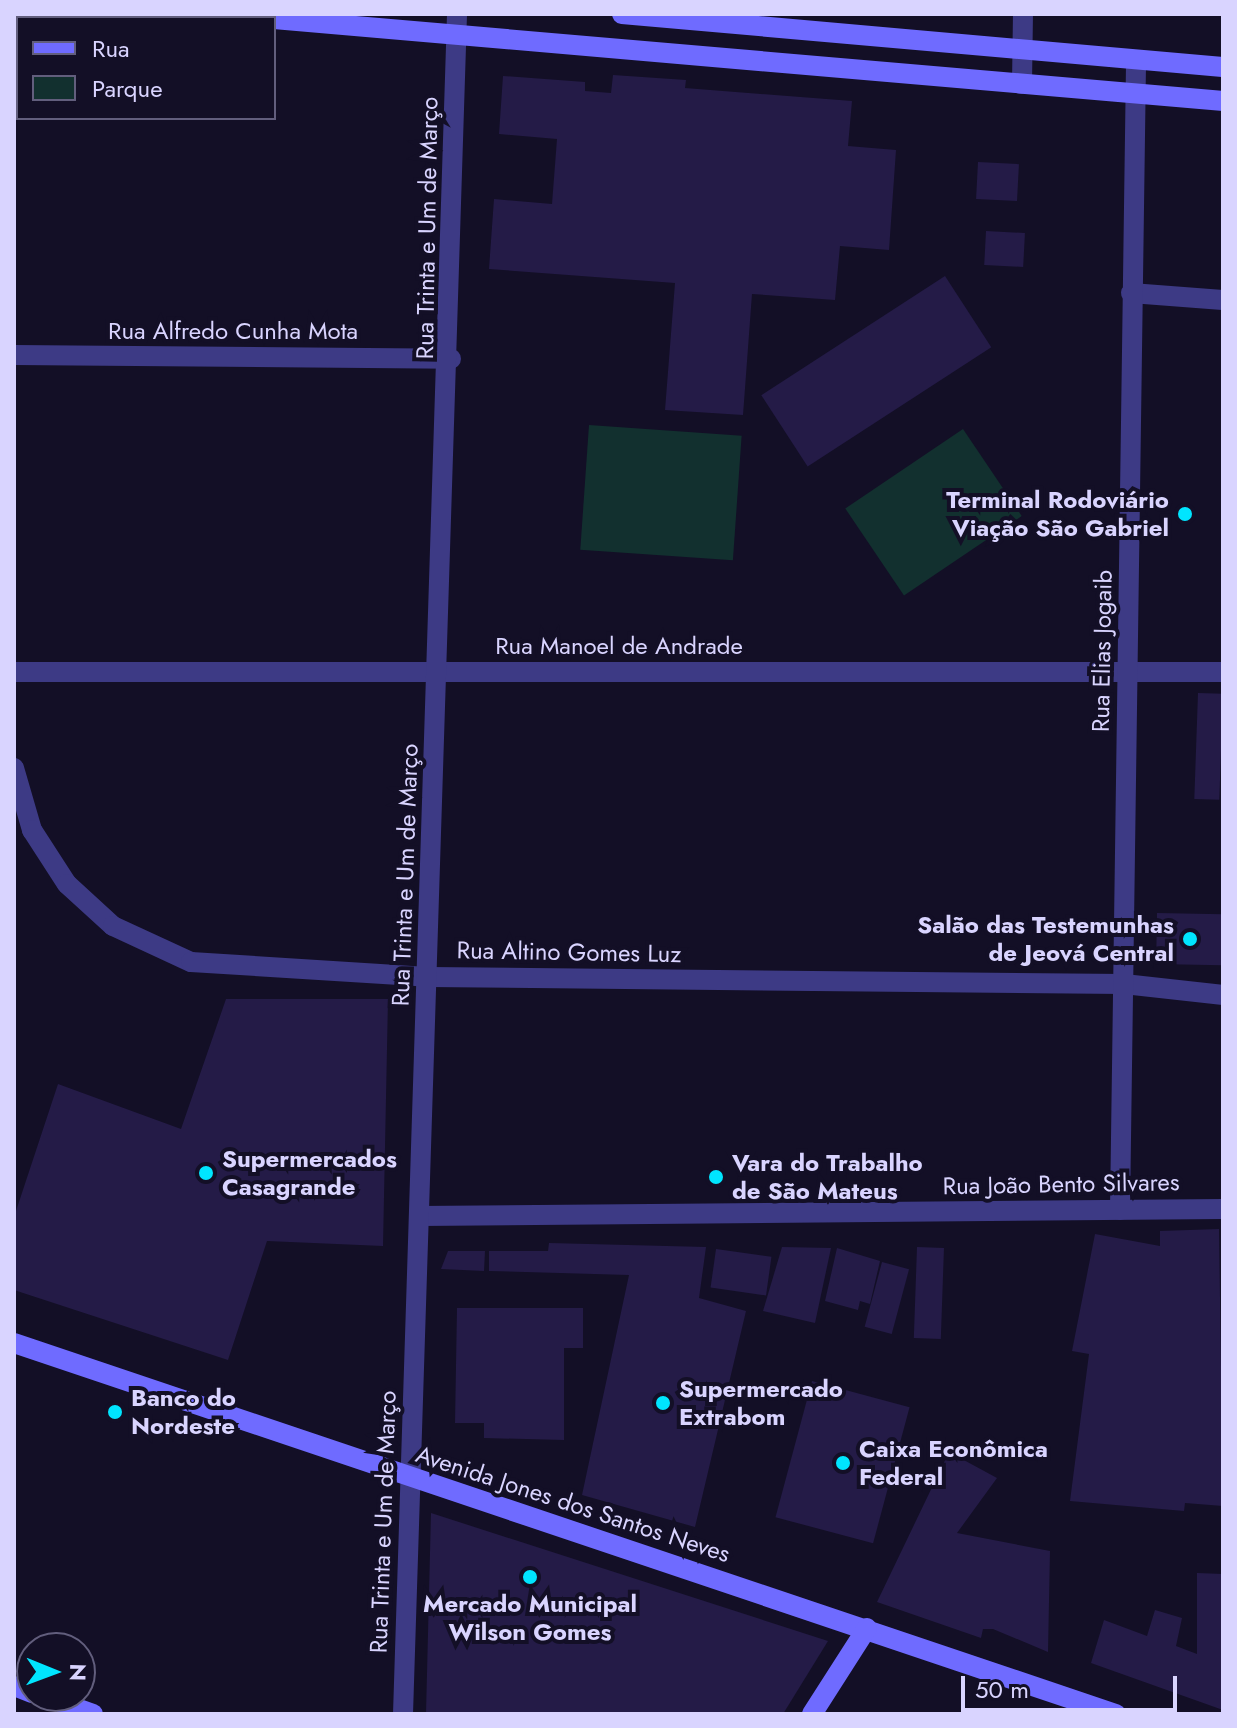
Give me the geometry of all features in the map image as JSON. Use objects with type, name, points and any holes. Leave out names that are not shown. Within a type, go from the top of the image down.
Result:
[{"type":"street","points":[[221,14],[242,16]]},
{"type":"street","name":"Rua Trinta e Um de Março","points":[[403,1714],[451,359],[457,14]]},
{"type":"street","points":[[622,14],[1023,53],[1223,67]]},
{"type":"street","points":[[1022,84],[1023,14]]},
{"type":"street","points":[[276,19],[1223,101]]},
{"type":"street","name":"Rua Elias Jogaib","points":[[1120,1210],[1136,60]]},
{"type":"street","points":[[1131,293],[1223,300]]},
{"type":"street","name":"Rua Alfredo Cunha Mota","points":[[14,355],[451,359]]},
{"type":"street","name":"Rua Manoel de Andrade","points":[[14,672],[1223,672]]},
{"type":"street","name":"Rua Altino Gomes Luz","points":[[14,768],[32,830],[67,884],[113,926],[191,962],[428,977],[1124,984],[1223,995]]},
{"type":"street","name":"Rua João Bento Silvares","points":[[419,1216],[1223,1209]]},
{"type":"street","name":"Avenida Jones dos Santos Neves","points":[[14,1343],[410,1479],[867,1628],[1094,1710],[1116,1714]]},
{"type":"street","points":[[812,1714],[867,1628]]},
{"type":"green space","points":[[589,425],[742,436],[733,560],[580,550]]},
{"type":"green space","points":[[963,429],[1022,516],[904,595],[845,508]]},
{"type":"building","points":[[613,75],[686,80],[685,88],[852,101],[848,146],[896,150],[889,250],[840,246],[835,300],[752,294],[743,415],[665,410],[675,283],[489,269],[494,199],[552,204],[557,139],[499,134],[503,76],[585,82],[585,91],[611,93]]},
{"type":"building","points":[[978,162],[1019,164],[1017,201],[976,199]]},
{"type":"building","points":[[986,231],[1025,233],[1023,267],[984,265]]},
{"type":"building","points":[[945,276],[991,347],[808,467],[761,395]]},
{"type":"building","points":[[1198,693],[1223,694],[1219,800],[1194,799]]},
{"type":"building","name":"Salão das Testemunhas de Jeová Central","points":[[1157,913],[1223,914],[1222,965],[1156,964]]},
{"type":"building","name":"Supermercados Casagrande","points":[[226,999],[388,999],[383,1246],[267,1241],[228,1360],[14,1290],[14,1217],[58,1084],[181,1129]]},
{"type":"building","points":[[1219,1229],[1223,1506],[1185,1503],[1184,1511],[1070,1501],[1089,1354],[1072,1351],[1095,1234],[1160,1246],[1160,1231]]},
{"type":"building","name":"Supermercado Extrabom","points":[[549,1243],[706,1247],[699,1298],[746,1311],[695,1527],[582,1495],[629,1275],[489,1271],[489,1251],[548,1251]]},
{"type":"building","points":[[782,1247],[831,1248],[815,1323],[763,1311]]},
{"type":"building","points":[[917,1247],[944,1248],[941,1339],[914,1338]]},
{"type":"building","points":[[837,1248],[880,1261],[870,1304],[860,1301],[858,1310],[825,1301]]},
{"type":"building","points":[[716,1249],[771,1257],[766,1295],[711,1288]]},
{"type":"building","points":[[448,1251],[485,1251],[484,1271],[441,1269]]},
{"type":"building","points":[[882,1262],[909,1269],[892,1334],[865,1327]]},
{"type":"building","points":[[457,1308],[583,1308],[583,1348],[564,1348],[564,1440],[484,1438],[484,1423],[455,1423]]},
{"type":"building","name":"Caixa Econômica Federal","points":[[812,1381],[910,1407],[873,1543],[776,1517]]},
{"type":"building","points":[[949,1452],[997,1478],[957,1533],[1050,1551],[1048,1652],[993,1629],[983,1629],[981,1638],[877,1602]]},
{"type":"building","name":"Mercado Municipal Wilson Gomes","points":[[431,1513],[828,1641],[783,1714],[426,1714]]},
{"type":"building","points":[[1197,1573],[1223,1574],[1223,1710],[1091,1663],[1104,1620],[1147,1636],[1155,1610],[1182,1618],[1176,1646],[1197,1654]]},
{"type":"place","name":"Terminal Rodoviário Viação São Gabriel","points":[[1185,514]]},
{"type":"place","name":"Salão das Testemunhas de Jeová Central","points":[[1190,939]]},
{"type":"place","name":"Supermercados Casagrande","points":[[206,1173]]},
{"type":"place","name":"Vara do Trabalho de São Mateus","points":[[716,1177]]},
{"type":"place","name":"Supermercado Extrabom","points":[[663,1403]]},
{"type":"place","name":"Banco do Nordeste","points":[[115,1412]]},
{"type":"place","name":"Caixa Econômica Federal","points":[[843,1463]]},
{"type":"place","name":"Mercado Municipal Wilson Gomes","points":[[530,1577]]}]
